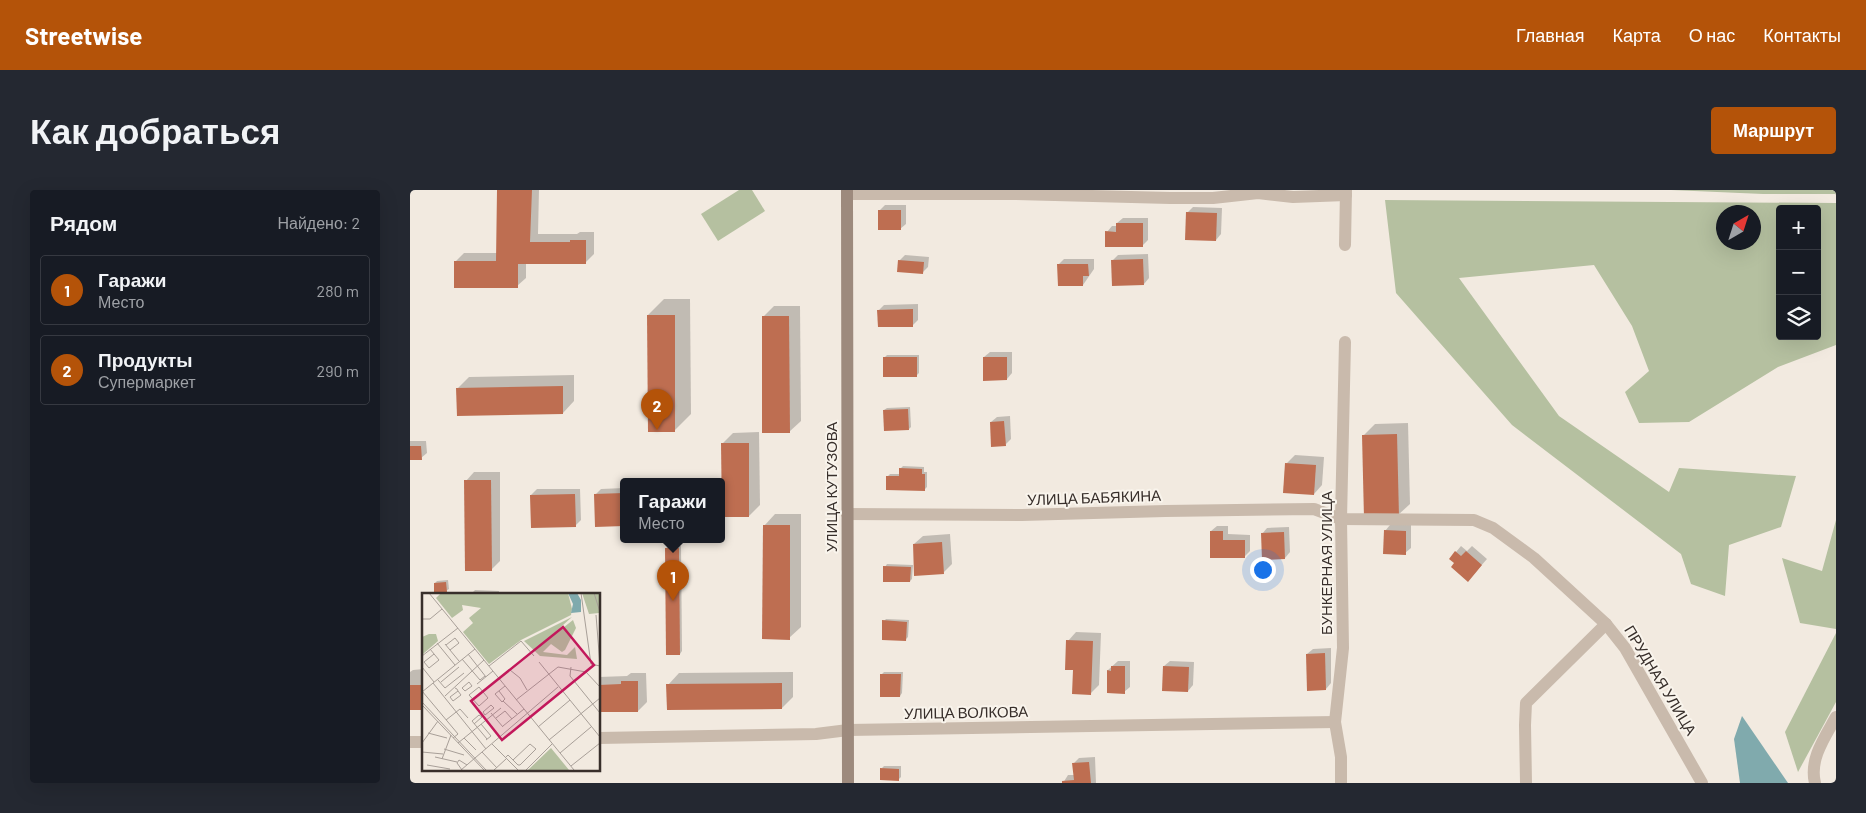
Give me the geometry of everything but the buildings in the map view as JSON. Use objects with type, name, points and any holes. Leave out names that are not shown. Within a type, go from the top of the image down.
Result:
[{"type":"main road","name":"УЛИЦА КУТУЗОВА","points":[[847,192],[846,514],[849,661],[848,783]]},
{"type":"street","points":[[847,192],[1170,198],[1213,198],[1258,193],[1293,197],[1346,193],[1346,245]]},
{"type":"street","name":"БУНКЕРНАЯ УЛИЦА","points":[[1341,783],[1341,757],[1334,722],[1343,648],[1341,519],[1345,342]]},
{"type":"street","name":"УЛИЦА БАБЯКИНА","points":[[846,514],[1022,515],[1314,509],[1341,519]]},
{"type":"street","name":"ПРУДНАЯ УЛИЦА","points":[[1341,519],[1474,520],[1493,528],[1534,558],[1606,624],[1625,648],[1702,783]]},
{"type":"street","points":[[1526,783],[1526,703],[1606,624]]},
{"type":"street","points":[[1815,783],[1815,755],[1836,717]]},
{"type":"street","name":"УЛИЦА ВОЛКОВА","points":[[600,738],[816,734],[848,730],[1334,722]]},
{"type":"green space","points":[[739,190],[752,190],[765,211],[718,241],[701,214]]},
{"type":"green space","points":[[1671,190],[1836,190],[1836,194],[1763,194]]},
{"type":"green space","points":[[1385,200],[1836,203],[1836,345],[1778,367],[1689,422],[1639,423],[1625,392],[1649,371],[1632,326],[1594,265],[1459,278],[1559,416],[1669,492],[1679,468],[1796,476],[1781,527],[1729,545],[1725,596],[1691,584],[1681,554],[1512,425],[1396,293]]},
{"type":"green space","points":[[1836,520],[1836,629],[1800,623],[1782,558],[1822,571]]},
{"type":"green space","points":[[1836,633],[1836,702],[1798,772],[1785,732]]},
{"type":"water","points":[[1742,716],[1788,783],[1740,783],[1734,739]]},
{"type":"place","name":"Продукты","points":[[657,430]]},
{"type":"place","name":"Гаражи","points":[[673,601]]}]
